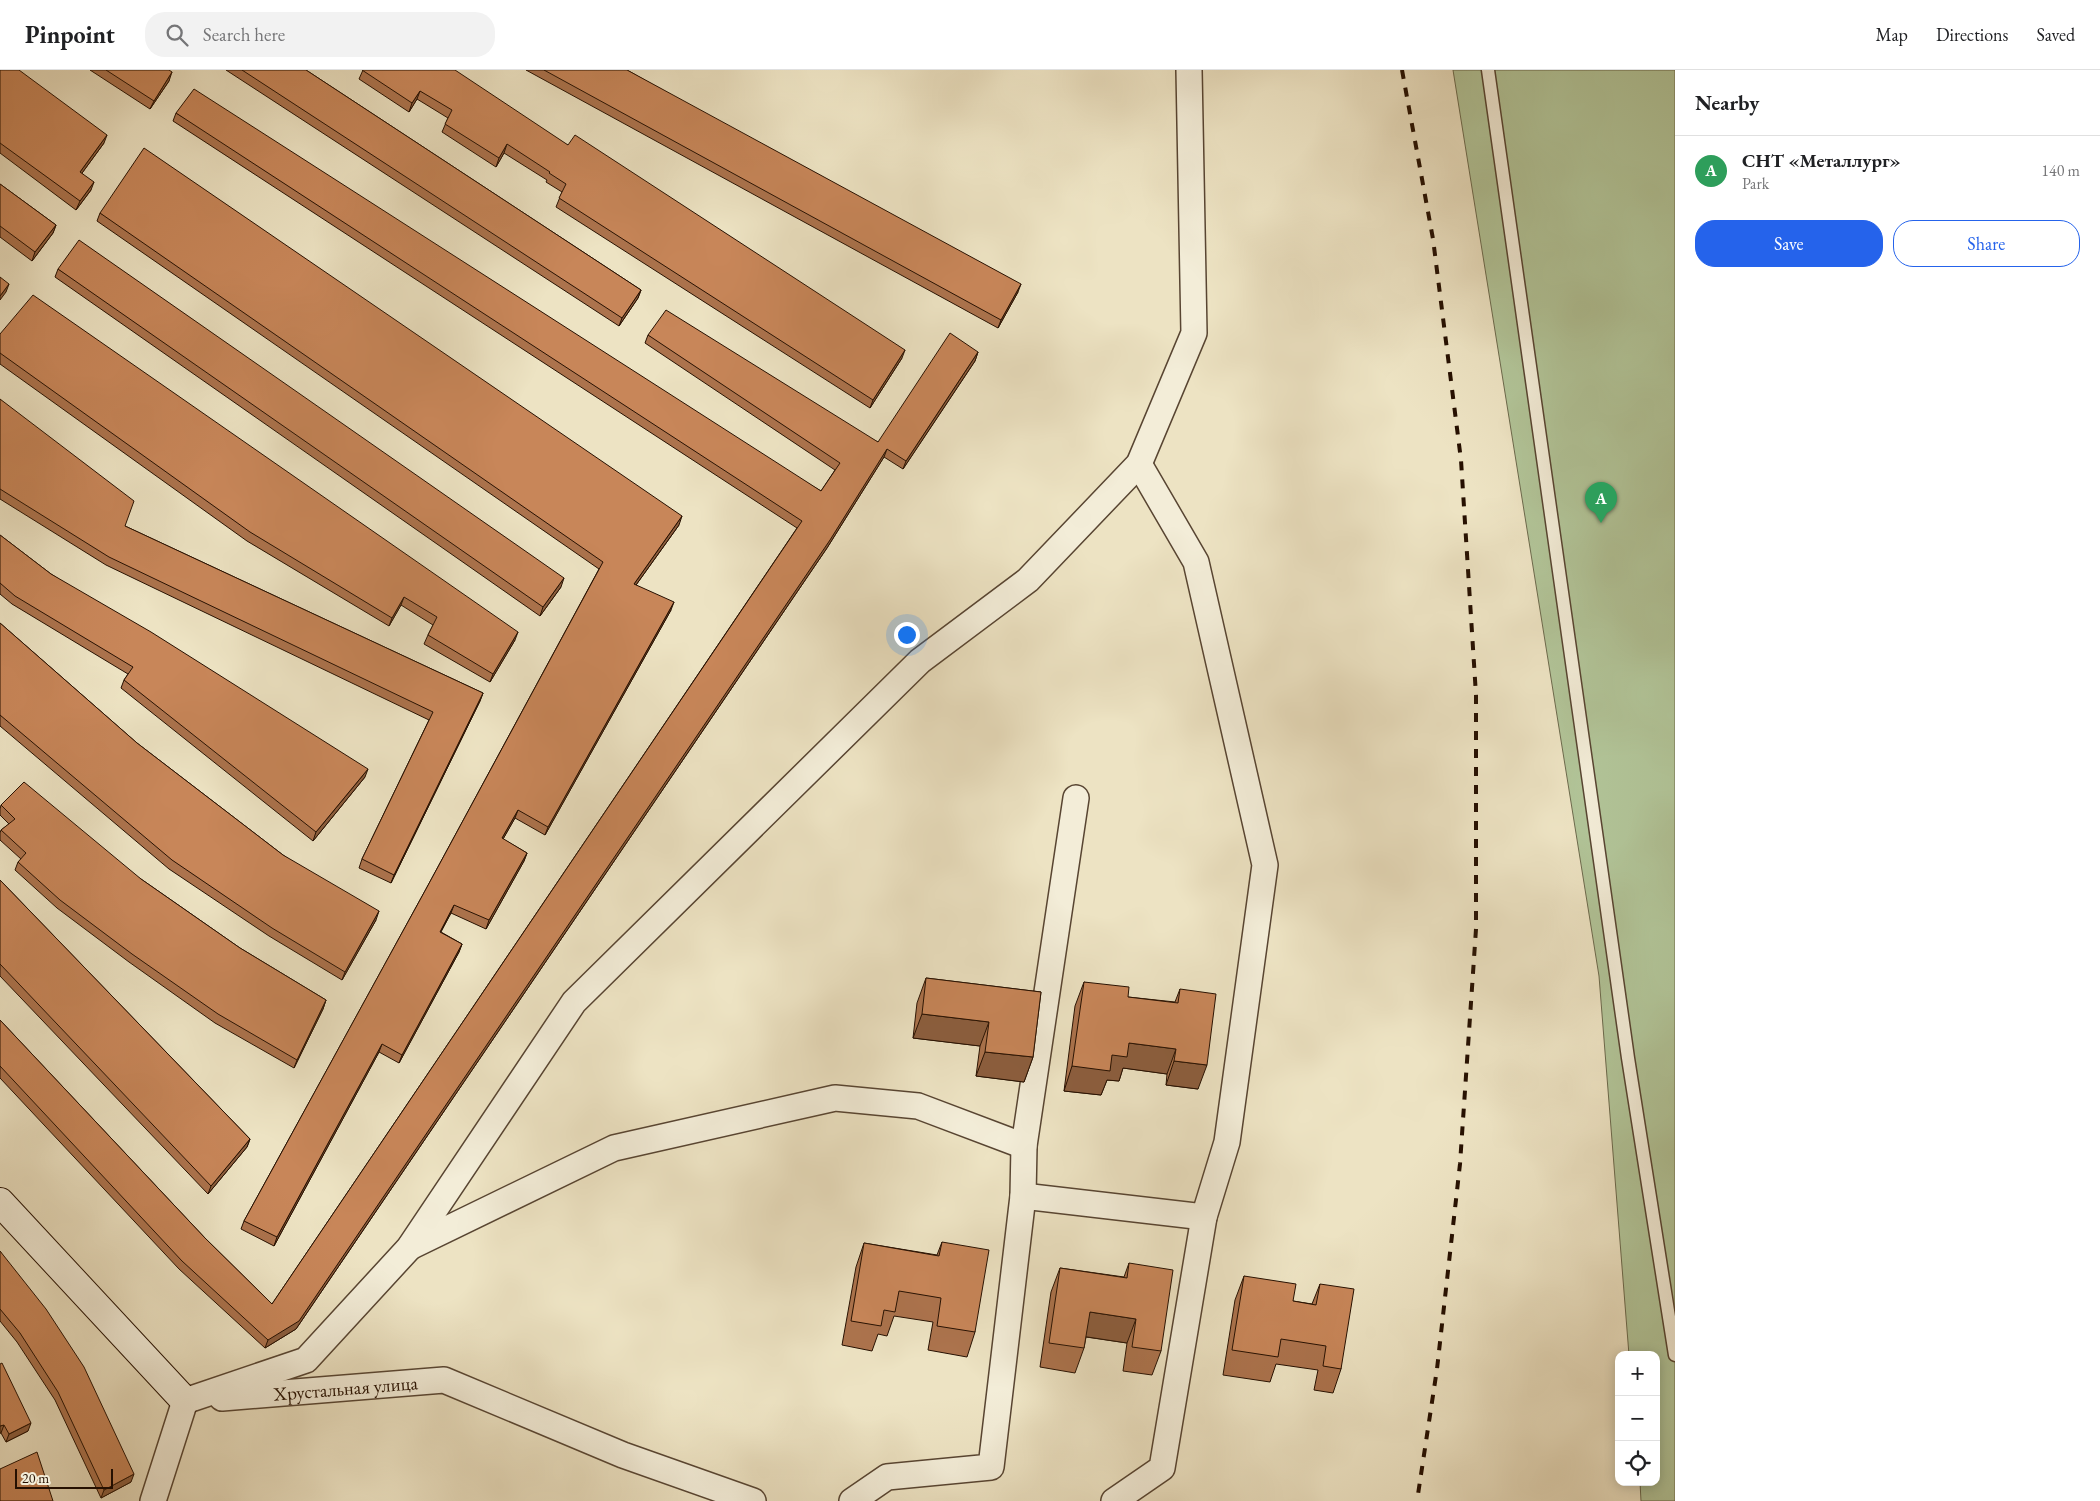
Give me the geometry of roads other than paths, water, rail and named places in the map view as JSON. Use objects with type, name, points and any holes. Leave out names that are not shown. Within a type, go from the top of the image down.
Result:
[{"type":"street","points":[[185,1400],[306,1360],[408,1248],[574,1002],[920,661],[1028,580],[1139,464],[1194,333],[1190,70]]},
{"type":"street","points":[[1114,1501],[1162,1468],[1204,1217],[1227,1142],[1265,865],[1196,562],[1139,464]]},
{"type":"street","points":[[852,1501],[887,1476],[991,1467],[1023,1196],[1024,1146],[1076,798]]},
{"type":"street","points":[[408,1248],[614,1148],[835,1098],[918,1106],[1024,1146]]},
{"type":"street","points":[[1023,1196],[1204,1217]]},
{"type":"street","points":[[0,1202],[185,1400]]},
{"type":"street","name":"Хрустальная улица","points":[[185,1400],[444,1380],[623,1454],[753,1501]]},
{"type":"street","points":[[153,1501],[185,1400]]},
{"type":"lane","points":[[1488,70],[1628,1058],[1675,1355]]},
{"type":"railway","points":[[1402,70],[1433,239],[1461,460],[1476,695],[1476,929],[1460,1164],[1437,1369],[1417,1501]]},
{"type":"place","name":"СНТ «Металлург»","points":[[1601,523]]}]
